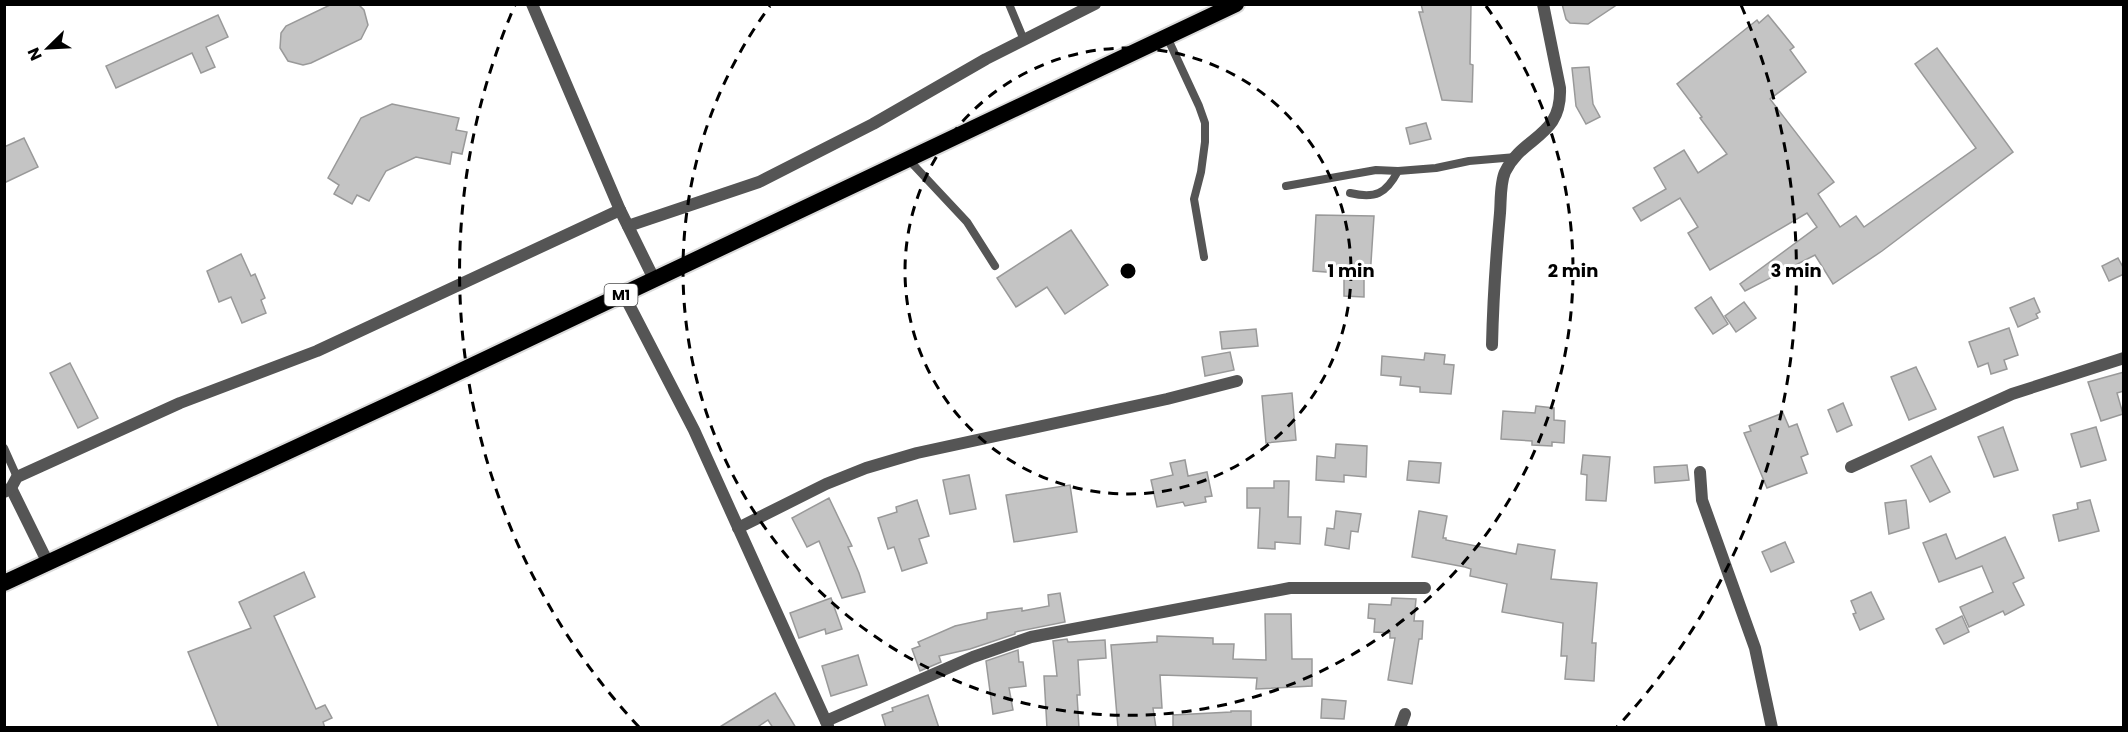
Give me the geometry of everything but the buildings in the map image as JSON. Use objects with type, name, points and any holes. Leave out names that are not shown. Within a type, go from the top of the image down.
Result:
[{"type":"highway","name":"M1","points":[[4,584],[1236,4]]},
{"type":"street","points":[[532,4],[620,210],[654,279]]},
{"type":"street","points":[[628,226],[759,182],[864,129],[946,81],[1095,4]]},
{"type":"street","points":[[1492,345],[1495,269],[1503,178],[1516,157],[1554,121],[1560,102],[1560,88],[1543,4]]},
{"type":"street","points":[[48,563],[11,486],[180,403],[317,351],[620,210]]},
{"type":"street","points":[[623,293],[694,430],[827,724],[973,657],[1041,634],[1290,588],[1425,588]]},
{"type":"street","points":[[1851,467],[2012,394],[2124,358]]},
{"type":"street","points":[[738,528],[826,484],[886,462],[1237,381]]},
{"type":"street","points":[[1700,472],[1702,500],[1755,648],[1772,728]]},
{"type":"street","points":[[1400,728],[1405,714]]},
{"type":"lane","points":[[1009,4],[1024,40]]},
{"type":"lane","points":[[1167,37],[1205,123],[1201,172],[1194,199],[1204,257]]},
{"type":"lane","points":[[1286,186],[1376,170],[1436,168],[1469,161],[1516,157]]},
{"type":"lane","points":[[908,159],[966,222],[995,266]]},
{"type":"lane","points":[[1350,193],[1364,197],[1378,195],[1392,183],[1398,171]]},
{"type":"lane","points":[[4,448],[11,486]]}]
